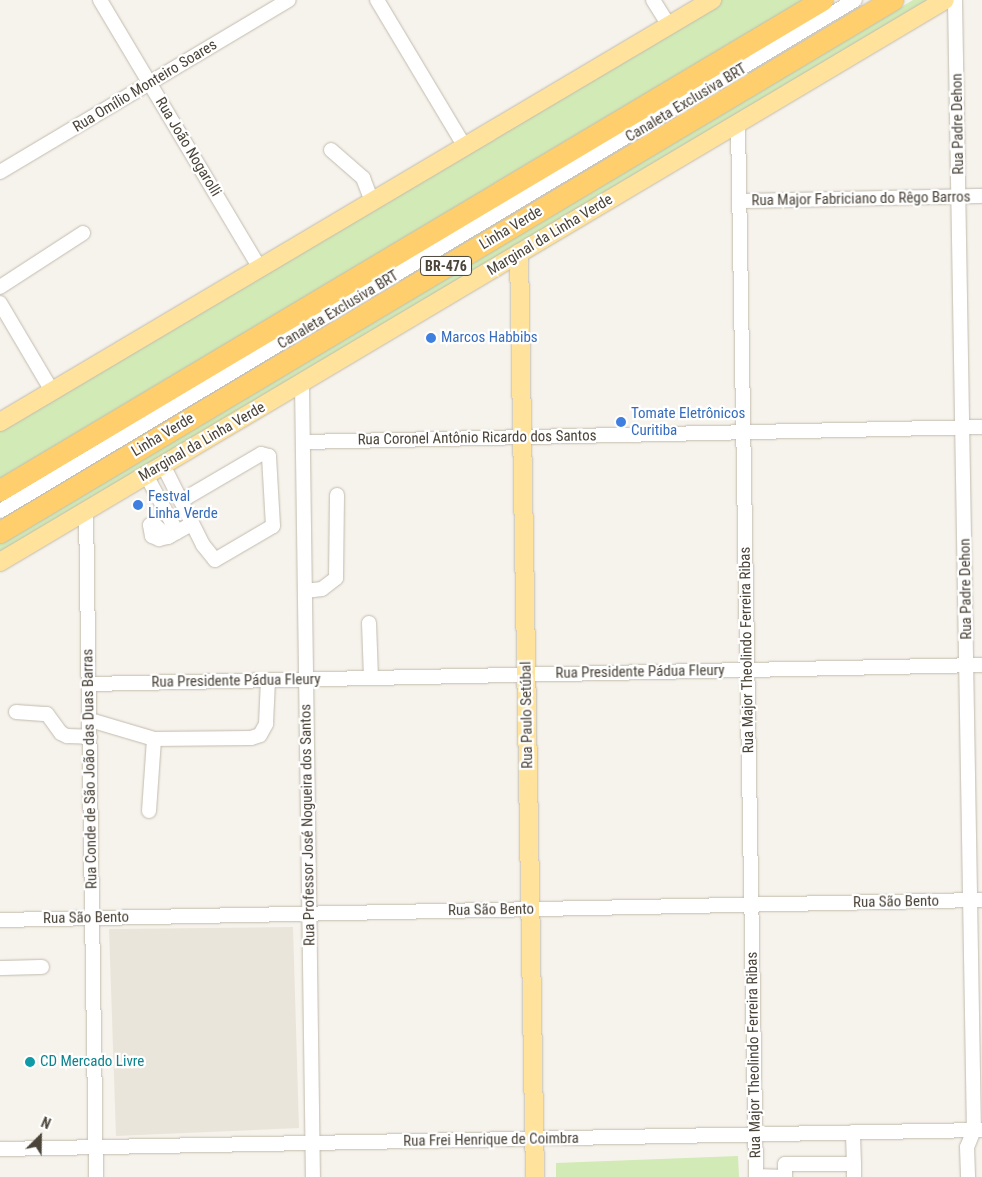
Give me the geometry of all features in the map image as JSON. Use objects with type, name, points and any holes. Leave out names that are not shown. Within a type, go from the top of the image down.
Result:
[{"type":"highway","name":"BR-476","points":[[0,490],[822,0]]},
{"type":"highway","name":"Linha Verde","points":[[0,532],[892,0]]},
{"type":"main road","points":[[0,422],[712,0]]},
{"type":"main road","name":"Marginal da Linha Verde","points":[[0,562],[945,0]]},
{"type":"main road","name":"Rua Paulo Setúbal","points":[[519,253],[534,1177]]},
{"type":"street","name":"Rua João Nogarolli","points":[[100,0],[260,268]]},
{"type":"street","name":"Rua Omílio Monteiro Soares","points":[[0,172],[289,0]]},
{"type":"street","points":[[376,0],[465,146]]},
{"type":"street","points":[[653,0],[669,26]]},
{"type":"street","name":"Canaleta Exclusiva BRT","points":[[0,511],[855,0]]},
{"type":"street","name":"Rua Padre Dehon","points":[[955,0],[967,665],[976,900],[978,1130],[968,1147],[968,1177]]},
{"type":"street","name":"Rua Major Theolindo Ferreira Ribas","points":[[738,124],[756,1176]]},
{"type":"street","points":[[331,150],[363,178],[372,201]]},
{"type":"street","name":"Rua Major Fabriciano do Rêgo Barros","points":[[739,201],[982,196]]},
{"type":"street","points":[[0,287],[84,233]]},
{"type":"street","points":[[0,303],[52,391]]},
{"type":"street","name":"Rua Professor José Nogueira dos Santos","points":[[302,383],[313,1177]]},
{"type":"street","name":"Rua Coronel Antônio Ricardo dos Santos","points":[[303,442],[982,427]]},
{"type":"street","points":[[163,465],[192,524],[203,545],[212,559],[220,560],[273,526],[269,456],[261,454],[181,501]]},
{"type":"street","points":[[146,475],[172,534],[192,524]]},
{"type":"street","points":[[305,591],[322,589],[336,578],[338,495]]},
{"type":"street","name":"Rua Conde de São João das Duas Barras","points":[[86,510],[96,1177]]},
{"type":"street","points":[[368,623],[371,678]]},
{"type":"street","name":"Rua Presidente Pádua Fleury","points":[[89,684],[982,665]]},
{"type":"street","points":[[90,720],[154,739],[260,735],[266,724],[268,680]]},
{"type":"street","points":[[16,712],[47,714],[60,733],[67,736],[90,737]]},
{"type":"street","points":[[149,811],[154,739]]},
{"type":"street","name":"Rua São Bento","points":[[0,920],[976,900]]},
{"type":"street","points":[[0,968],[42,967]]},
{"type":"street","name":"Rua Frei Henrique de Coimbra","points":[[0,1149],[978,1130]]},
{"type":"street","points":[[756,1176],[785,1177],[785,1164],[854,1171],[853,1132]]},
{"type":"shaded area","points":[[293,927],[299,1128],[116,1136],[109,929]]},
{"type":"green space","points":[[716,0],[806,0],[0,480],[0,429]]},
{"type":"green space","points":[[913,0],[933,0],[0,555],[0,542]]},
{"type":"green space","points":[[738,1156],[739,1177],[556,1177],[556,1163]]},
{"type":"place","name":"Marcos Habbibs","points":[[431,338]]},
{"type":"place","name":"Tomate Eletrônicos Curitiba","points":[[621,422]]},
{"type":"place","name":"Festval Linha Verde","points":[[138,505]]},
{"type":"place","name":"CD Mercado Livre","points":[[30,1062]]}]
